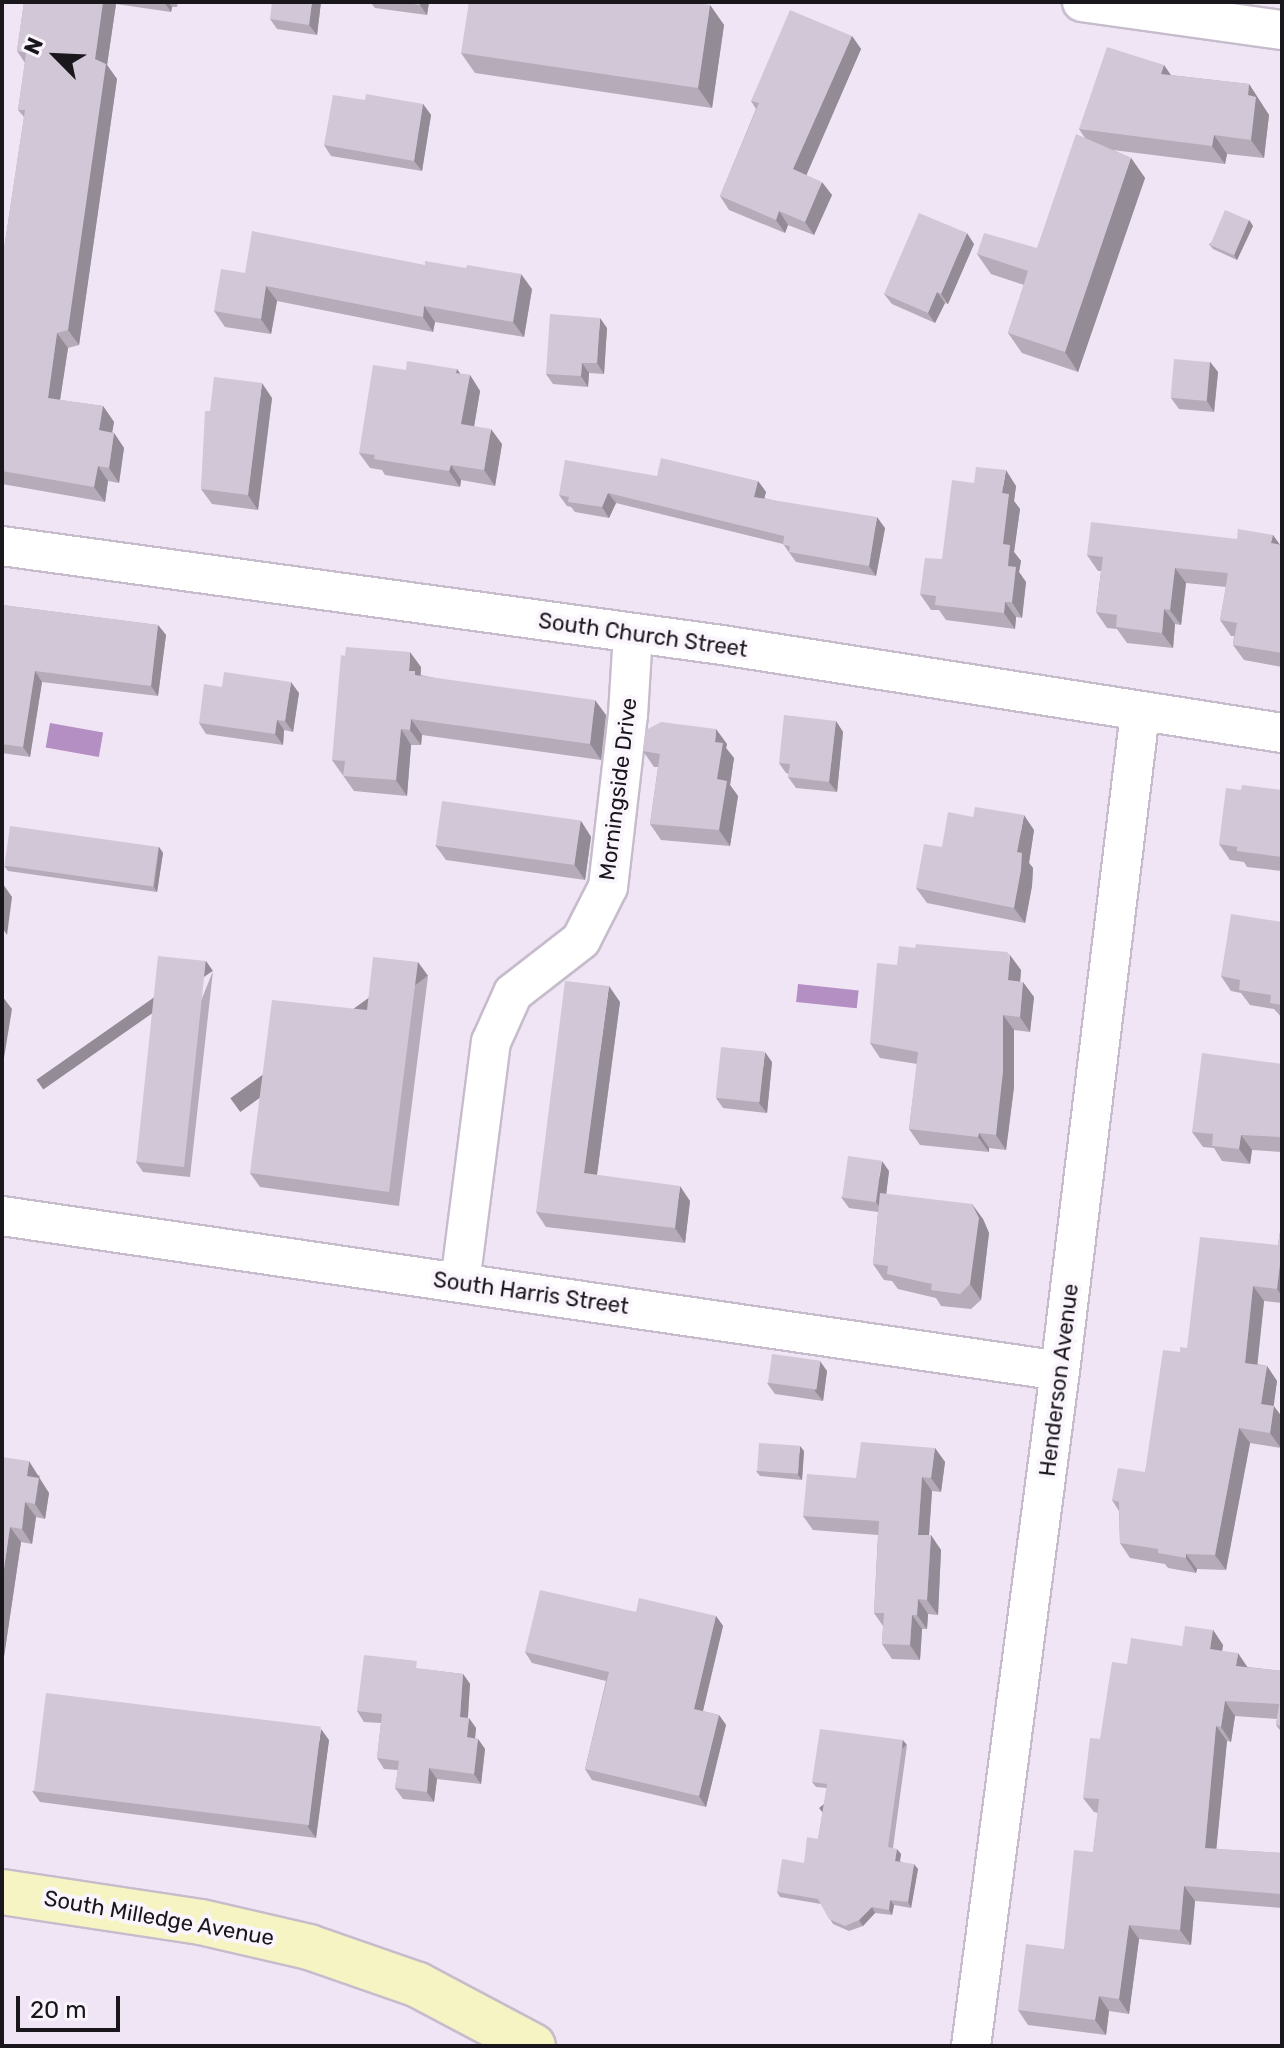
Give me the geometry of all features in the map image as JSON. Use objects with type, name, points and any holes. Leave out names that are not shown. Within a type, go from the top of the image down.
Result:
[{"type":"main road","name":"South Milledge Avenue","points":[[2,1892],[201,1922],[309,1947],[418,1985],[533,2046]]},
{"type":"street","points":[[1082,2],[1282,30]]},
{"type":"street","name":"South Church Street","points":[[2,546],[633,633],[1282,733]]},
{"type":"street","name":"Morningside Drive","points":[[460,1283],[491,1042],[513,993],[581,940],[608,887],[628,715],[633,633]]},
{"type":"street","name":"Henderson Avenue","points":[[971,2046],[1060,1371],[1140,713]]},
{"type":"street","name":"South Harris Street","points":[[2,1216],[1060,1371]]},
{"type":"shaded area","points":[[50,723],[103,732],[99,757],[46,748]]},
{"type":"shaded area","points":[[798,984],[859,990],[857,1008],[796,1002]]},
{"type":"building","points":[[24,2],[103,2],[95,59],[106,64],[68,330],[57,333],[48,398],[103,406],[99,430],[114,433],[109,468],[98,466],[94,487],[2,471],[2,262],[25,110],[18,110],[26,53],[17,51]]},
{"type":"building","points":[[272,2],[312,2],[309,25],[270,19]]},
{"type":"building","points":[[469,2],[692,2],[710,5],[698,88],[461,53]]},
{"type":"building","points":[[790,10],[852,36],[793,169],[822,182],[805,222],[779,211],[776,220],[720,196],[759,103],[751,101]]},
{"type":"building","points":[[1107,47],[1164,65],[1161,74],[1249,84],[1248,95],[1256,97],[1251,140],[1214,135],[1212,146],[1079,129]]},
{"type":"building","points":[[366,94],[423,104],[414,161],[324,145],[333,95],[365,100]]},
{"type":"building","points":[[1076,134],[1131,158],[1065,352],[1008,333],[1028,271],[977,254],[984,233],[1037,248]]},
{"type":"building","points":[[1225,210],[1249,220],[1234,255],[1210,245]]},
{"type":"building","points":[[919,213],[967,233],[941,294],[937,292],[928,313],[884,294]]},
{"type":"building","points":[[252,231],[425,265],[425,261],[521,274],[513,322],[424,306],[423,317],[266,286],[261,319],[214,311],[221,269],[245,273]]},
{"type":"building","points":[[550,314],[600,318],[597,363],[582,363],[581,376],[546,374]]},
{"type":"building","points":[[1174,359],[1210,362],[1206,401],[1171,398]]},
{"type":"building","points":[[407,361],[457,369],[456,373],[470,375],[461,424],[491,429],[484,470],[451,465],[449,471],[374,459],[375,455],[359,453],[373,365],[406,370]]},
{"type":"building","points":[[214,377],[262,383],[248,495],[201,489],[205,411],[210,411]]},
{"type":"building","points":[[661,458],[758,481],[754,497],[877,517],[869,566],[789,552],[790,546],[783,545],[784,536],[608,493],[602,507],[568,502],[569,497],[559,495],[565,460],[657,476]]},
{"type":"building","points":[[976,467],[1006,470],[1002,493],[1009,494],[1003,544],[1010,545],[1008,566],[1016,567],[1012,602],[1005,602],[1004,613],[935,605],[936,596],[920,594],[925,558],[942,559],[952,480],[974,483]]},
{"type":"building","points":[[1091,522],[1237,539],[1238,529],[1273,535],[1271,543],[1282,545],[1282,653],[1233,645],[1237,623],[1220,620],[1228,573],[1175,568],[1170,610],[1164,609],[1162,633],[1116,627],[1117,615],[1096,612],[1103,557],[1087,555]]},
{"type":"building","points":[[2,605],[158,625],[151,686],[35,671],[23,747],[2,744]]},
{"type":"building","points":[[346,647],[410,652],[409,671],[415,671],[415,675],[595,700],[590,744],[411,719],[410,730],[401,729],[396,780],[343,776],[345,761],[332,760],[341,655],[345,656]]},
{"type":"building","points":[[224,672],[291,682],[285,721],[277,720],[275,734],[199,723],[204,684],[222,687]]},
{"type":"building","points":[[784,715],[836,721],[829,782],[788,777],[790,764],[779,763]]},
{"type":"building","points":[[661,722],[716,729],[715,742],[723,743],[717,779],[727,781],[719,830],[650,824],[660,754],[643,751],[646,730]]},
{"type":"building","points":[[1242,785],[1282,790],[1282,857],[1237,851],[1237,847],[1219,844],[1226,788],[1241,790]]},
{"type":"building","points":[[442,801],[581,820],[574,865],[436,846]]},
{"type":"building","points":[[975,807],[1024,815],[1017,852],[1022,853],[1014,908],[916,888],[924,844],[942,847],[948,812],[973,817]]},
{"type":"building","points":[[10,826],[159,847],[153,886],[4,866]]},
{"type":"building","points":[[1231,914],[1282,922],[1282,1005],[1270,1003],[1271,995],[1239,990],[1240,980],[1221,976]]},
{"type":"building","points":[[916,944],[1007,952],[1010,955],[1008,980],[1023,982],[1020,1017],[1003,1015],[1003,1072],[996,1135],[979,1133],[978,1137],[909,1129],[918,1052],[870,1043],[877,963],[897,965],[899,946],[915,948]]},
{"type":"building","points":[[158,956],[206,961],[184,1167],[136,1162]]},
{"type":"building","points":[[373,957],[418,962],[389,1192],[250,1173],[272,1000],[367,1010]]},
{"type":"building","points":[[565,981],[609,986],[584,1173],[680,1186],[675,1228],[536,1212]]},
{"type":"building","points":[[721,1047],[765,1052],[759,1102],[716,1098]]},
{"type":"building","points":[[1202,1053],[1282,1064],[1282,1137],[1241,1135],[1239,1149],[1212,1146],[1213,1134],[1192,1132]]},
{"type":"building","points":[[848,1156],[882,1161],[876,1202],[842,1198]]},
{"type":"building","points":[[880,1193],[972,1204],[979,1218],[970,1284],[960,1294],[931,1290],[932,1284],[887,1274],[888,1266],[873,1264]]},
{"type":"building","points":[[1282,1218],[1277,1289],[1253,1286],[1245,1363],[1267,1366],[1261,1404],[1274,1406],[1270,1433],[1239,1428],[1215,1555],[1186,1554],[1186,1558],[1158,1553],[1158,1549],[1120,1543],[1119,1502],[1112,1500],[1118,1468],[1145,1472],[1163,1350],[1180,1352],[1180,1347],[1187,1348],[1200,1237],[1278,1245]]},
{"type":"building","points":[[772,1354],[821,1361],[816,1390],[768,1383]]},
{"type":"building","points":[[861,1442],[935,1448],[931,1478],[922,1477],[918,1535],[931,1535],[927,1600],[918,1599],[917,1615],[912,1615],[910,1645],[882,1644],[884,1613],[874,1613],[879,1521],[803,1516],[807,1474],[856,1478]]},
{"type":"building","points":[[759,1443],[800,1446],[798,1474],[757,1471]]},
{"type":"building","points":[[2,1457],[29,1461],[27,1476],[39,1478],[35,1504],[25,1502],[22,1529],[10,1527],[2,1583]]},
{"type":"building","points":[[540,1590],[636,1612],[639,1598],[716,1616],[694,1709],[719,1715],[699,1796],[585,1769],[609,1672],[525,1652]]},
{"type":"building","points":[[1185,1626],[1213,1630],[1210,1649],[1238,1653],[1236,1666],[1282,1671],[1282,1726],[1276,1725],[1279,1704],[1225,1701],[1221,1727],[1216,1726],[1205,1848],[1282,1853],[1281,1894],[1184,1886],[1180,1930],[1129,1925],[1119,1999],[1099,1996],[1095,2020],[1018,2010],[1026,1944],[1064,1949],[1074,1850],[1093,1852],[1099,1799],[1083,1798],[1090,1738],[1100,1739],[1112,1662],[1127,1664],[1131,1638],[1182,1646]]},
{"type":"building","points":[[364,1655],[417,1661],[416,1668],[463,1674],[460,1717],[469,1718],[467,1737],[478,1739],[474,1774],[429,1768],[427,1792],[395,1788],[399,1761],[377,1758],[382,1714],[357,1711]]},
{"type":"building","points":[[46,1693],[321,1727],[309,1825],[34,1791]]},
{"type":"building","points":[[820,1729],[903,1740],[888,1847],[897,1849],[895,1861],[914,1864],[908,1902],[890,1900],[889,1910],[872,1907],[859,1920],[845,1926],[829,1919],[818,1899],[777,1892],[782,1859],[804,1863],[807,1837],[818,1839],[827,1784],[812,1782]]}]
